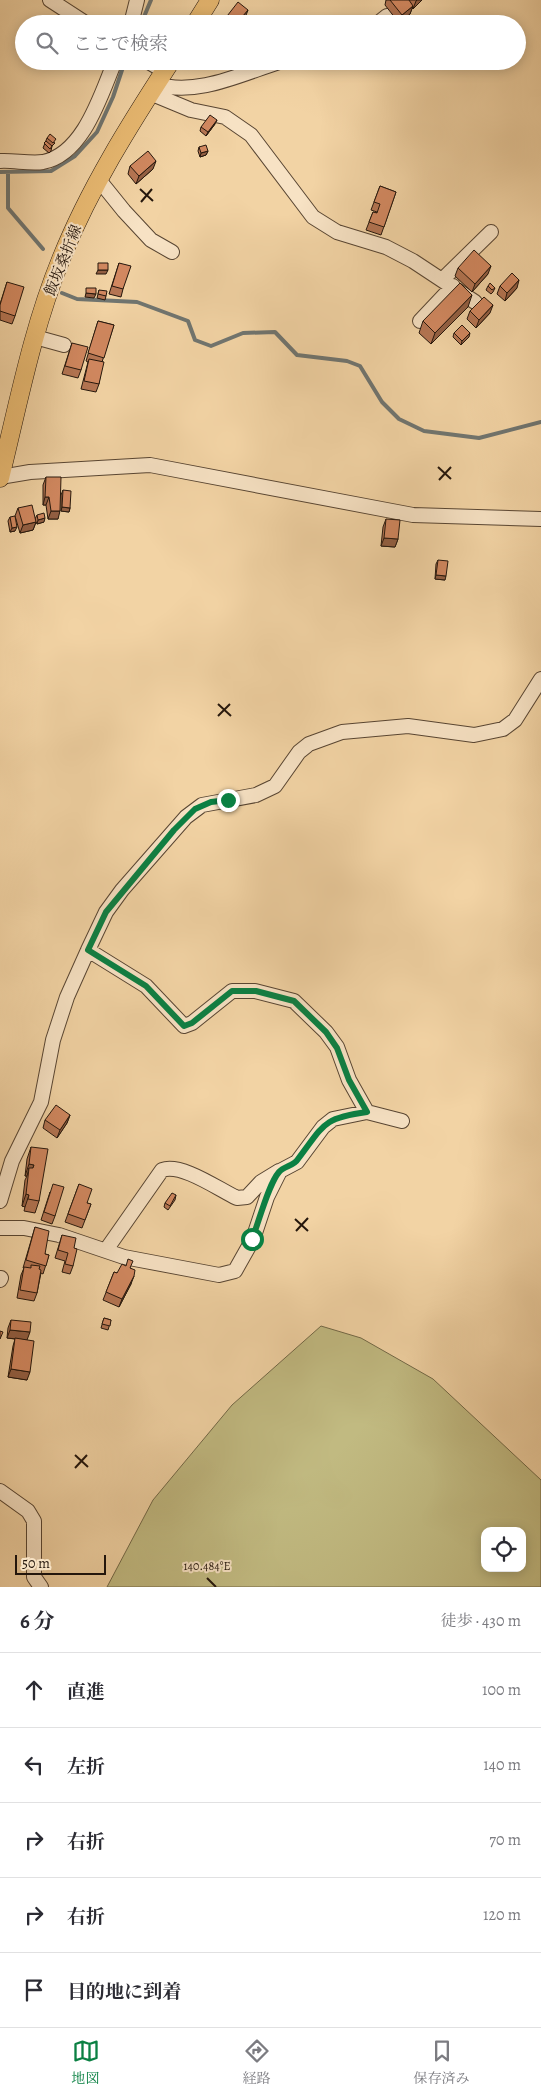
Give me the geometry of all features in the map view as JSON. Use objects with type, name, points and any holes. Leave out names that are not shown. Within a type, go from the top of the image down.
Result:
[{"type":"main road","points":[[201,15],[210,0]]},
{"type":"main road","name":"飯坂桑折線","points":[[0,477],[35,337],[60,260],[99,180],[160,77]]},
{"type":"street","points":[[50,0],[73,15]]},
{"type":"street","points":[[133,15],[137,0]]},
{"type":"street","points":[[0,161],[43,162],[68,147],[88,123],[110,70]]},
{"type":"street","points":[[160,77],[171,88],[202,86],[253,70]]},
{"type":"street","points":[[160,77],[191,110],[225,116],[251,134],[313,217],[337,232],[386,247],[448,282],[475,302]]},
{"type":"street","points":[[99,180],[151,240],[172,252]]},
{"type":"street","points":[[420,321],[448,282],[491,232]]},
{"type":"street","points":[[35,337],[64,345]]},
{"type":"street","points":[[0,477],[30,472],[150,465],[413,515],[541,519]]},
{"type":"street","points":[[0,1201],[12,1160],[41,1102],[48,1076],[53,1040],[67,997],[106,912],[122,890],[174,830],[195,809],[211,802],[256,795],[275,786],[299,752],[309,744],[342,732],[408,726],[474,735],[503,729],[515,720],[541,679]]},
{"type":"street","points":[[88,950],[146,986],[184,1026],[192,1023],[232,991],[256,991],[294,1001],[326,1032],[337,1048],[349,1080],[367,1112]]},
{"type":"street","points":[[106,1250],[162,1170],[169,1168],[182,1170],[237,1198],[247,1197],[261,1182],[297,1162],[323,1127],[333,1119],[367,1112],[402,1121]]},
{"type":"street","points":[[0,1228],[24,1228],[59,1235],[124,1257],[219,1275],[234,1271],[252,1239],[267,1197],[280,1171]]},
{"type":"street","points":[[0,1491],[28,1512],[34,1521],[34,1576],[41,1587]]},
{"type":"shaded area","points":[[321,1326],[361,1338],[433,1379],[541,1480],[541,1587],[107,1587],[153,1500],[232,1405]]},
{"type":"building","points":[[390,0],[409,0],[413,6],[402,15]]},
{"type":"building","points":[[238,2],[248,10],[244,15],[228,15]]},
{"type":"building","points":[[210,115],[217,120],[208,132],[201,127]]},
{"type":"building","points":[[50,134],[56,139],[53,143],[47,138]]},
{"type":"building","points":[[46,141],[52,146],[50,149],[44,143]]},
{"type":"building","points":[[206,145],[208,151],[201,153],[199,147]]},
{"type":"building","points":[[148,151],[156,161],[139,176],[130,166]]},
{"type":"building","points":[[380,186],[396,192],[384,227],[369,222],[373,212],[377,213],[380,204],[374,202]]},
{"type":"building","points":[[474,250],[491,266],[475,284],[458,268]]},
{"type":"building","points":[[98,263],[108,263],[108,270],[98,270]]},
{"type":"building","points":[[119,263],[131,266],[123,289],[112,286]]},
{"type":"building","points":[[512,273],[519,280],[507,293],[500,286]]},
{"type":"building","points":[[7,282],[24,287],[15,316],[0,311]]},
{"type":"building","points":[[460,283],[472,295],[435,333],[423,321]]},
{"type":"building","points":[[490,283],[495,288],[492,290],[488,286]]},
{"type":"building","points":[[86,288],[96,288],[96,294],[86,293]]},
{"type":"building","points":[[99,290],[107,291],[106,296],[98,294]]},
{"type":"building","points":[[484,297],[493,305],[479,320],[470,311]]},
{"type":"building","points":[[98,321],[114,325],[104,358],[88,353]]},
{"type":"building","points":[[462,325],[470,333],[462,341],[454,333]]},
{"type":"building","points":[[72,343],[88,347],[81,370],[65,366]]},
{"type":"building","points":[[89,359],[104,362],[99,384],[84,381]]},
{"type":"building","points":[[46,477],[61,477],[60,511],[51,511],[49,497],[45,497]]},
{"type":"building","points":[[63,490],[71,491],[70,508],[62,507]]},
{"type":"building","points":[[32,505],[36,522],[23,525],[18,508]]},
{"type":"building","points":[[44,513],[45,518],[38,520],[37,515]]},
{"type":"building","points":[[15,516],[17,527],[12,528],[10,517]]},
{"type":"building","points":[[386,519],[400,520],[398,539],[384,538]]},
{"type":"building","points":[[438,560],[448,561],[446,576],[436,575]]},
{"type":"building","points":[[56,1105],[70,1115],[60,1130],[45,1120]]},
{"type":"building","points":[[31,1147],[48,1149],[39,1201],[28,1199],[29,1195],[26,1194],[29,1168],[33,1168],[34,1165],[29,1164]]},
{"type":"building","points":[[53,1184],[64,1187],[55,1216],[44,1212]]},
{"type":"building","points":[[79,1184],[92,1189],[87,1203],[91,1204],[85,1220],[68,1214]]},
{"type":"building","points":[[172,1193],[176,1195],[170,1206],[165,1203]]},
{"type":"building","points":[[35,1227],[49,1231],[45,1254],[49,1255],[46,1266],[26,1260]]},
{"type":"building","points":[[62,1235],[76,1238],[74,1248],[77,1249],[73,1266],[65,1264],[68,1253],[58,1250]]},
{"type":"building","points":[[128,1259],[133,1261],[130,1268],[135,1270],[134,1276],[122,1299],[106,1292],[114,1272],[117,1273],[122,1264],[126,1266]]},
{"type":"building","points":[[31,1265],[40,1266],[39,1269],[41,1270],[37,1293],[20,1290],[24,1267],[31,1268]]},
{"type":"building","points":[[104,1318],[111,1320],[110,1326],[102,1324]]},
{"type":"building","points":[[11,1320],[31,1322],[30,1332],[10,1330]]},
{"type":"building","points":[[15,1338],[34,1341],[30,1372],[11,1369]]},
{"type":"waterway","points":[[145,15],[151,0]]},
{"type":"waterway","points":[[0,172],[51,171],[75,156],[97,132],[113,97],[122,70]]},
{"type":"waterway","points":[[8,172],[8,208],[43,249]]},
{"type":"waterway","points":[[62,293],[77,299],[137,302],[188,321],[195,340],[211,346],[243,333],[275,332],[297,355],[347,361],[360,366],[382,402],[399,419],[424,431],[479,438],[541,422]]},
{"type":"route","points":[[228,800],[202,805],[186,817],[122,890],[106,912],[88,950],[146,986],[184,1026],[192,1023],[232,991],[256,991],[294,1001],[326,1032],[337,1048],[349,1080],[367,1112],[333,1119],[308,1144],[297,1162],[280,1171],[267,1197],[252,1239]]}]
